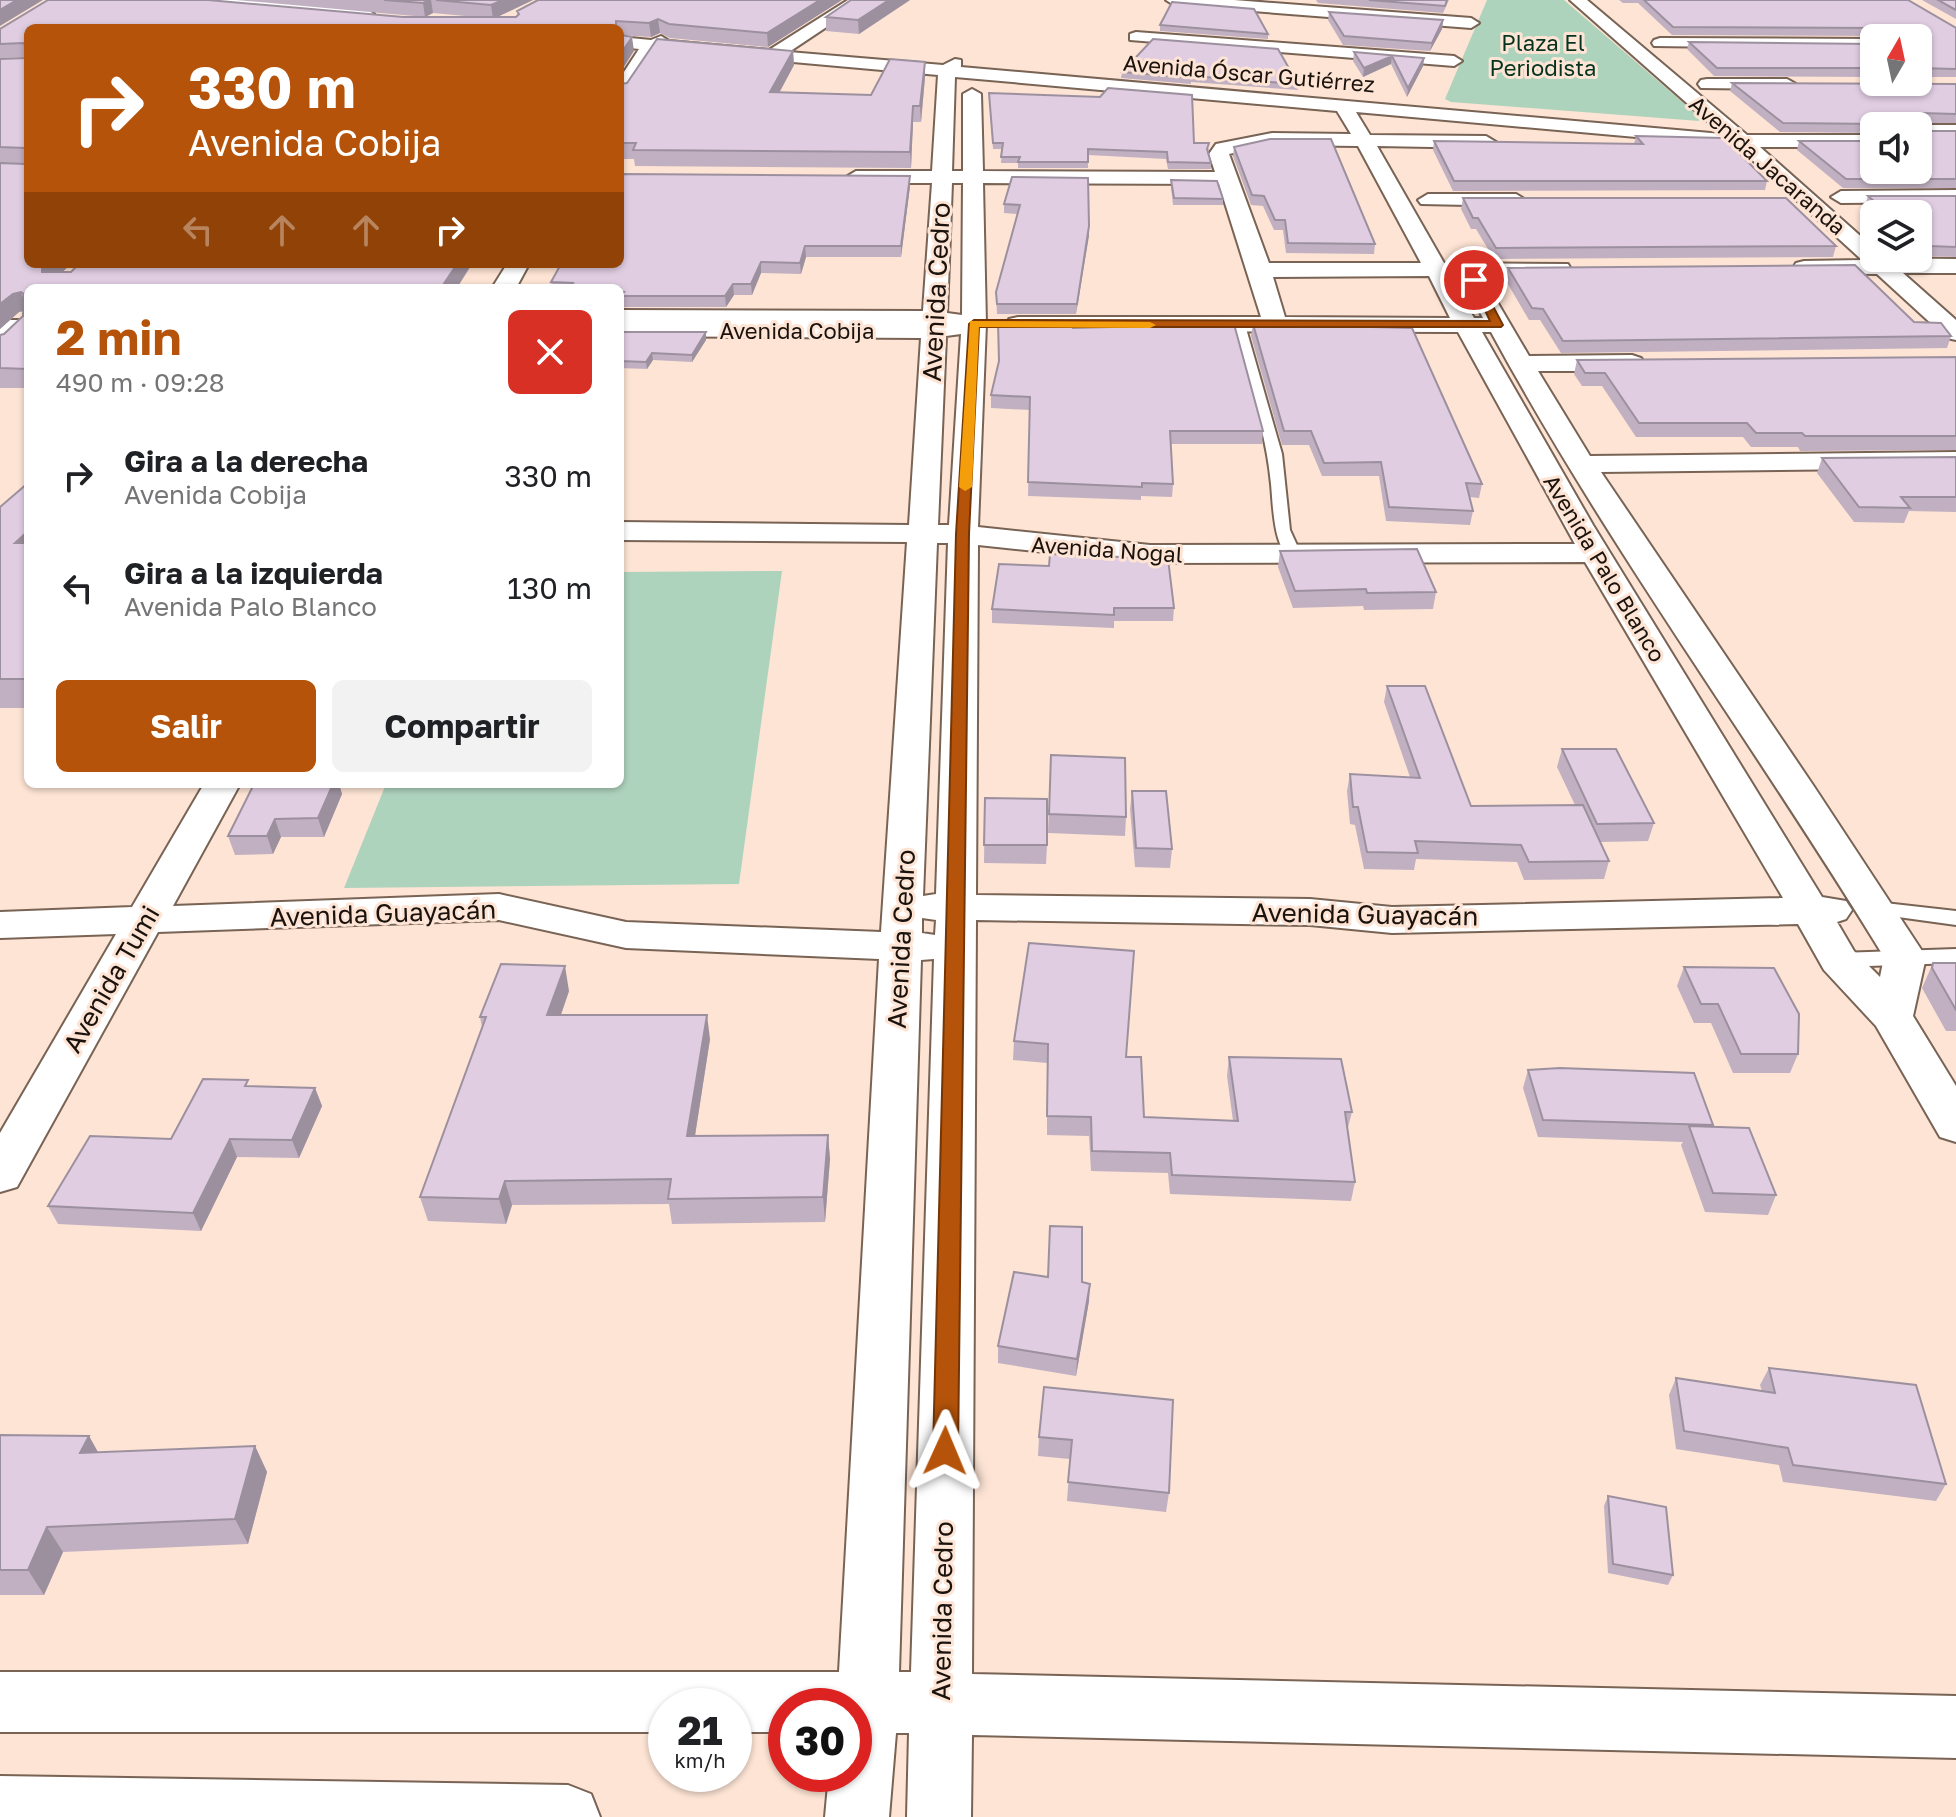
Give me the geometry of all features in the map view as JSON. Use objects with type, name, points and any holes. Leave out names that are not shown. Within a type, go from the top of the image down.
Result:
[{"type":"street","points":[[777,53],[859,0]]},
{"type":"street","name":"Avenida Jacaranda","points":[[1578,0],[1956,333]]},
{"type":"street","points":[[224,2],[373,18],[356,24]]},
{"type":"street","points":[[1167,7],[1454,62],[1131,42],[1167,7]]},
{"type":"street","name":"Avenida Óscar Gutiérrez","points":[[624,39],[964,69],[1097,75],[1373,107],[1454,62]]},
{"type":"street","name":"Avenida Jacaranda","points":[[1731,104],[1655,39],[1860,44]]},
{"type":"street","points":[[624,86],[646,50],[658,42]]},
{"type":"street","name":"Avenida Óscar Gutiérrez","points":[[1097,75],[1454,62],[1736,137],[1767,133],[1860,132]]},
{"type":"street","name":"Avenida Cedro","points":[[869,1688],[921,534],[948,324],[964,69]]},
{"type":"street","points":[[1695,74],[1801,84]]},
{"type":"street","name":"Avenida Palo Blanco","points":[[1342,104],[1408,171],[1428,200],[1448,235],[1456,275]]},
{"type":"street","name":"Avenida Palo Blanco","points":[[1373,107],[1376,141],[1483,325],[1522,364],[1627,536],[1876,908],[1905,957]]},
{"type":"street","points":[[1932,131],[1956,131]]},
{"type":"street","name":"Avenida Óscar Gutiérrez","points":[[1767,133],[1860,140]]},
{"type":"street","name":"Avenida Jacaranda","points":[[1767,133],[1800,160]]},
{"type":"street","points":[[1275,325],[1260,270],[1219,154],[1223,148],[1272,139],[1518,142],[1736,137]]},
{"type":"street","points":[[1932,140],[1956,140]]},
{"type":"street","points":[[835,176],[1228,178]]},
{"type":"street","name":"Avenida Jacaranda","points":[[1860,213],[1836,192],[1956,196]]},
{"type":"street","points":[[1776,199],[1807,199]]},
{"type":"street","points":[[1428,200],[1539,200]]},
{"type":"street","points":[[1781,273],[1933,273],[1956,266]]},
{"type":"street","points":[[1260,270],[1456,275],[1580,274]]},
{"type":"street","name":"Avenida Cobija","points":[[624,317],[948,324],[1483,325]]},
{"type":"street","points":[[0,346],[17,322]]},
{"type":"street","name":"Avenida Cedro","points":[[939,1817],[963,534],[948,324]]},
{"type":"street","name":"Avenida Cobija","points":[[624,329],[948,324]]},
{"type":"street","name":"Avenida Palo Blanco","points":[[1483,325],[1485,363],[1594,553],[1839,960],[1892,1016],[1956,1125]]},
{"type":"street","points":[[1522,364],[1661,362]]},
{"type":"street","points":[[1584,464],[1956,460]]},
{"type":"street","name":"Avenida Nogal","points":[[624,531],[963,534],[1020,543],[1150,554],[1594,553]]},
{"type":"street","name":"Avenida Tumi","points":[[0,1174],[220,788]]},
{"type":"street","name":"Avenida Guayacán","points":[[903,906],[955,927]]},
{"type":"street","name":"Avenida Guayacán","points":[[0,925],[499,907],[626,935],[901,947],[955,927],[1310,912],[1392,920],[1876,908]]},
{"type":"street","points":[[1892,1016],[1905,957]]},
{"type":"street","points":[[0,1702],[768,1702]]},
{"type":"street","points":[[872,1702],[1956,1727]]},
{"type":"street","name":"Avenida Cedro","points":[[857,1817],[859,1792]]},
{"type":"street","points":[[0,1808],[568,1817]]},
{"type":"lane","points":[[1239,325],[1275,454],[1283,530],[1293,554]]},
{"type":"lane","points":[[1876,908],[1956,918]]},
{"type":"lane","points":[[1839,960],[1955,955]]},
{"type":"green space","name":"Plaza El Periodista","points":[[1487,0],[1564,0],[1700,117],[1699,121],[1451,102],[1445,99]]},
{"type":"green space","points":[[782,571],[739,884],[344,888],[384,788],[624,788],[624,572]]},
{"type":"building","points":[[0,0],[17,0],[0,10]]},
{"type":"building","points":[[48,0],[208,0],[403,17],[516,17],[519,14],[517,11],[538,0],[820,0],[767,33],[669,24],[658,19],[649,23],[616,21],[616,24],[24,24],[24,44],[0,44],[0,29]]},
{"type":"building","points":[[384,0],[430,0],[423,3]]},
{"type":"building","points":[[436,0],[503,0],[491,5]]},
{"type":"building","points":[[851,0],[889,0],[858,20],[826,17]]},
{"type":"building","points":[[1369,0],[1447,0],[1445,6]]},
{"type":"building","points":[[1644,0],[1908,0],[1956,28],[1956,69],[1932,68],[1932,24],[1860,24],[1860,28],[1673,27]]},
{"type":"building","points":[[1938,0],[1956,0],[1956,10]]},
{"type":"building","points":[[1172,2],[1254,9],[1268,34],[1160,25]]},
{"type":"building","points":[[1329,12],[1443,20],[1432,43],[1344,36]]},
{"type":"building","points":[[624,36],[632,37],[624,49]]},
{"type":"building","points":[[657,39],[793,51],[770,92],[871,95],[890,59],[925,62],[920,106],[913,106],[910,152],[633,150],[636,143],[624,143],[624,83]]},
{"type":"building","points":[[1153,39],[1278,49],[1298,84],[1122,72]]},
{"type":"building","points":[[1689,42],[1860,44],[1860,68],[1717,68]]},
{"type":"building","points":[[1354,52],[1424,58],[1408,88],[1392,56],[1364,68]]},
{"type":"building","points":[[24,58],[24,148],[0,147],[0,59]]},
{"type":"building","points":[[1732,83],[1860,84],[1860,96],[1932,96],[1932,84],[1956,84],[1956,114],[1860,112],[1860,124],[1783,123]]},
{"type":"building","points":[[1108,88],[1192,95],[1194,143],[1209,143],[1207,149],[1211,163],[1168,162],[1167,152],[1088,149],[1088,162],[1018,162],[1020,157],[1001,157],[1003,143],[993,143],[989,93],[1100,97]]},
{"type":"building","points":[[1932,131],[1956,131],[1956,179],[1932,179]]},
{"type":"building","points":[[1636,136],[1724,138],[1767,181],[1454,181],[1434,141],[1643,144]]},
{"type":"building","points":[[1270,139],[1331,139],[1375,244],[1288,243],[1285,220],[1275,220],[1264,196],[1252,195],[1234,147]]},
{"type":"building","points":[[1799,141],[1860,141],[1860,179],[1846,179]]},
{"type":"building","points":[[0,163],[24,164],[24,268],[42,268],[42,272],[71,272],[75,268],[454,268],[444,284],[24,284],[24,294],[13,294],[0,304]]},
{"type":"building","points":[[624,174],[910,176],[901,246],[805,246],[800,263],[761,262],[751,284],[733,284],[725,296],[624,296],[624,284],[551,282],[559,268],[624,268]]},
{"type":"building","points":[[1012,177],[1088,178],[1089,226],[1077,304],[997,304],[996,292],[1020,205],[1004,204]]},
{"type":"building","points":[[1171,180],[1217,181],[1223,199],[1174,198]]},
{"type":"building","points":[[1868,196],[1956,196],[1956,247],[1932,246],[1932,200],[1873,200]]},
{"type":"building","points":[[1463,198],[1786,198],[1836,246],[1496,248],[1478,218],[1473,218]]},
{"type":"building","points":[[1855,265],[1914,322],[1941,323],[1951,336],[1563,341],[1543,309],[1532,308],[1508,268]]},
{"type":"building","points":[[24,294],[24,369],[0,368],[0,335],[23,316]]},
{"type":"building","points":[[998,322],[1074,322],[1073,328],[1234,324],[1263,431],[1170,431],[1173,484],[1142,483],[1142,487],[1028,482],[1030,397],[991,395],[999,361]]},
{"type":"building","points":[[1253,324],[1412,328],[1482,484],[1466,483],[1473,511],[1389,507],[1381,462],[1324,463],[1311,431],[1284,431]]},
{"type":"building","points":[[624,332],[706,332],[692,355],[652,353],[646,362],[624,361]]},
{"type":"building","points":[[1956,357],[1956,436],[1805,436],[1802,433],[1756,433],[1747,423],[1639,423],[1605,373],[1585,373],[1577,360]]},
{"type":"building","points":[[1956,457],[1956,497],[1901,497],[1910,508],[1859,507],[1822,458]]},
{"type":"building","points":[[24,486],[24,535],[15,543],[24,543],[24,679],[0,679],[0,507]]},
{"type":"building","points":[[1417,549],[1436,592],[1367,593],[1366,589],[1295,591],[1280,551]]},
{"type":"building","points":[[1050,554],[1168,559],[1174,608],[1114,608],[1114,615],[992,609],[999,564],[1049,566]]},
{"type":"building","points":[[1387,686],[1425,686],[1471,806],[1583,805],[1609,861],[1529,862],[1521,845],[1415,841],[1418,853],[1367,852],[1358,807],[1353,807],[1350,774],[1420,778]]},
{"type":"building","points":[[1562,749],[1616,749],[1654,823],[1597,824]]},
{"type":"building","points":[[1051,755],[1125,758],[1126,817],[1049,814]]},
{"type":"building","points":[[252,788],[331,788],[318,818],[275,819],[267,836],[228,836]]},
{"type":"building","points":[[1132,791],[1166,791],[1172,849],[1136,848]]},
{"type":"building","points":[[985,798],[1047,799],[1047,845],[984,845]]},
{"type":"building","points":[[1029,943],[1134,951],[1126,1057],[1141,1057],[1144,1117],[1238,1121],[1229,1057],[1341,1059],[1352,1112],[1345,1112],[1355,1182],[1172,1175],[1170,1153],[1092,1151],[1091,1117],[1047,1116],[1048,1044],[1014,1041]]},
{"type":"building","points":[[1933,963],[1956,963],[1956,1010],[1932,968]]},
{"type":"building","points":[[501,964],[565,966],[547,1015],[707,1015],[687,1136],[828,1135],[823,1197],[668,1199],[671,1179],[505,1181],[499,1199],[420,1197],[486,1017],[480,1017]]},
{"type":"building","points":[[1684,967],[1774,968],[1799,1014],[1798,1054],[1741,1054],[1718,1004],[1701,1004]]},
{"type":"building","points":[[1560,1068],[1694,1073],[1713,1125],[1543,1120],[1528,1070]]},
{"type":"building","points":[[203,1079],[248,1080],[245,1086],[315,1088],[292,1140],[230,1139],[193,1213],[48,1206],[90,1136],[171,1139]]},
{"type":"building","points":[[1689,1126],[1749,1128],[1776,1195],[1713,1193]]},
{"type":"building","points":[[1050,1226],[1082,1227],[1082,1282],[1090,1284],[1077,1359],[998,1346],[1014,1272],[1048,1277]]},
{"type":"building","points":[[1769,1368],[1916,1385],[1946,1484],[1793,1465],[1788,1448],[1684,1431],[1676,1378],[1775,1393]]},
{"type":"building","points":[[1044,1387],[1173,1400],[1169,1493],[1068,1482],[1072,1440],[1039,1437]]},
{"type":"building","points":[[0,1435],[89,1436],[80,1453],[255,1446],[235,1519],[47,1527],[28,1570],[0,1570]]},
{"type":"building","points":[[1608,1496],[1666,1507],[1673,1575],[1613,1564]]},
{"type":"slow traffic","points":[[965,487],[974,324],[1150,325]]},
{"type":"route","points":[[945,1451],[963,534],[974,324],[1498,325],[1474,280]]}]
